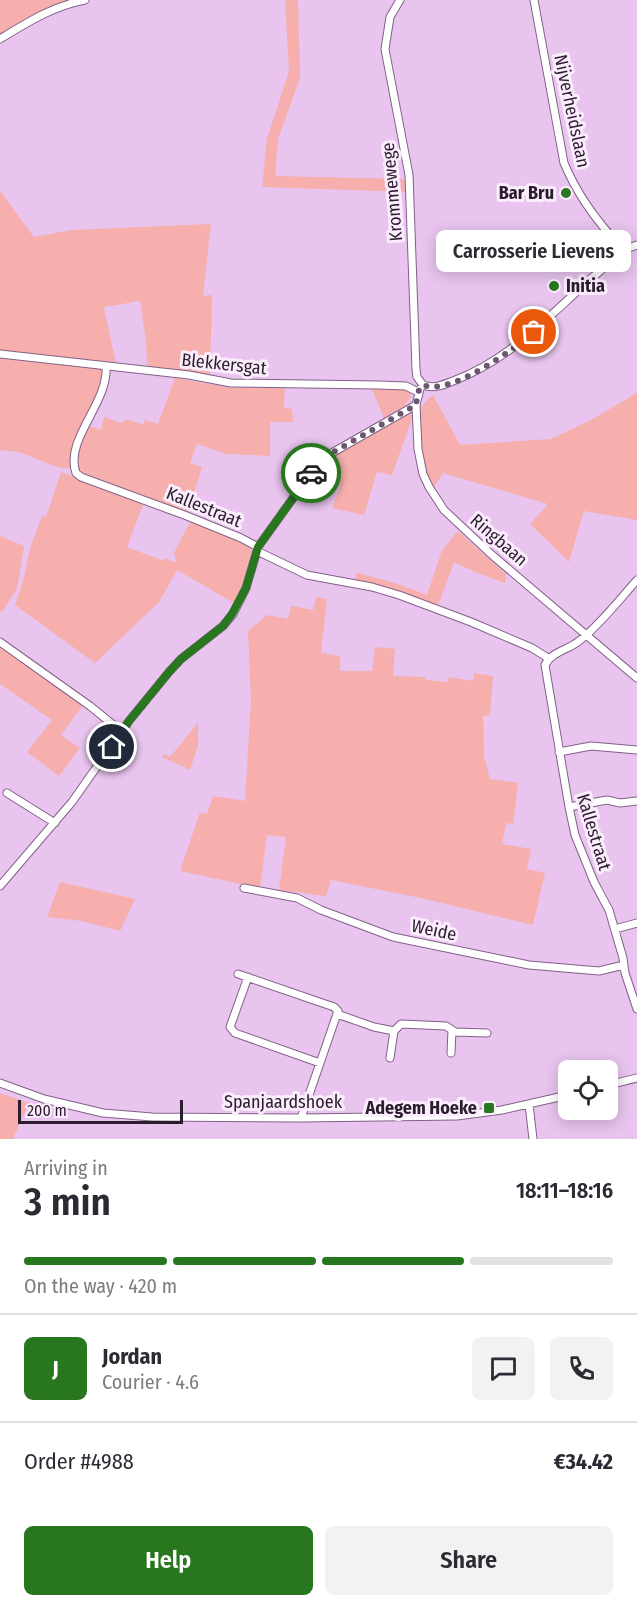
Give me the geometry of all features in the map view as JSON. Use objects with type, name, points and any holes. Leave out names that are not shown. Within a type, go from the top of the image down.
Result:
[{"type":"street","points":[[0,39],[49,10],[85,0]]},
{"type":"street","name":"Krommewege","points":[[400,0],[390,17],[385,50],[409,175],[416,369],[417,377],[423,385]]},
{"type":"street","name":"Nijverheidslaan","points":[[534,0],[564,163],[571,180],[586,204],[621,248]]},
{"type":"street","points":[[423,385],[434,387],[445,384],[504,356],[534,332],[613,260],[621,248],[632,248],[637,245]]},
{"type":"street","name":"Blekkersgat","points":[[0,354],[189,375],[231,383],[406,386],[418,392]]},
{"type":"street","name":"Kallestraat","points":[[106,366],[104,388],[76,447],[74,458],[76,473],[81,477],[206,524],[307,575],[372,587],[399,595],[532,648],[548,658],[545,665],[568,807],[594,882],[609,910],[637,1009]]},
{"type":"street","name":"Ringbaan","points":[[423,385],[418,392],[416,405],[418,449],[423,474],[429,488],[444,510],[492,555],[637,678]]},
{"type":"street","name":"Kallestraat","points":[[258,549],[321,460],[416,405]]},
{"type":"street","points":[[0,886],[55,823],[169,672],[181,659],[223,626],[242,598],[258,549]]},
{"type":"street","points":[[548,658],[574,645],[587,634],[637,579]]},
{"type":"street","points":[[0,642],[90,706],[122,732]]},
{"type":"street","points":[[559,752],[591,746],[637,750]]},
{"type":"street","points":[[8,793],[55,823]]},
{"type":"street","points":[[568,807],[607,800],[620,803],[637,801]]},
{"type":"street","name":"Weide","points":[[244,888],[297,898],[321,910],[393,937],[529,965],[599,971],[624,965]]},
{"type":"street","points":[[615,929],[637,923]]},
{"type":"street","points":[[238,974],[334,1007],[338,1011],[301,1118]]},
{"type":"street","points":[[248,977],[230,1027],[235,1033],[320,1063]]},
{"type":"street","points":[[337,1014],[374,1027],[394,1031]]},
{"type":"street","points":[[390,1058],[394,1031],[400,1024],[446,1026],[455,1032],[486,1033]]},
{"type":"street","points":[[451,1053],[452,1030]]},
{"type":"street","points":[[618,1083],[637,1078]]},
{"type":"street","name":"Spanjaardshoek","points":[[0,1083],[44,1099],[103,1113],[165,1117],[457,1116],[502,1110],[558,1097]]},
{"type":"street","points":[[529,1104],[533,1139]]},
{"type":"shaded area","points":[[0,0],[72,0],[52,6],[0,35]]},
{"type":"shaded area","points":[[285,0],[298,0],[300,78],[278,139],[275,176],[401,179],[406,181],[407,192],[262,187],[267,139],[289,71]]},
{"type":"shaded area","points":[[0,191],[34,237],[71,230],[211,224],[203,296],[212,295],[210,375],[147,367],[140,301],[104,307],[116,365],[0,352]]},
{"type":"shaded area","points":[[0,358],[101,368],[104,379],[72,453],[69,469],[57,467],[19,452],[0,450]]},
{"type":"shaded area","points":[[175,378],[233,388],[285,387],[284,408],[292,409],[293,422],[270,422],[270,456],[227,454],[197,444],[190,463],[202,467],[188,513],[83,475],[76,458],[88,425],[101,430],[104,417],[121,423],[127,419],[143,425],[145,420],[158,424]]},
{"type":"shaded area","points":[[371,387],[408,388],[411,397],[404,406],[384,418]]},
{"type":"shaded area","points":[[637,393],[637,520],[584,511],[569,562],[530,524],[548,504],[443,473],[433,489],[418,438],[418,417],[424,403],[433,395],[460,445],[551,439],[591,420]]},
{"type":"shaded area","points":[[406,413],[411,413],[413,416],[392,475],[377,472],[364,515],[332,508],[340,486],[316,469],[323,462]]},
{"type":"shaded area","points":[[61,472],[144,502],[127,547],[164,561],[165,558],[177,563],[174,553],[191,520],[247,544],[252,550],[242,586],[234,603],[177,570],[159,602],[95,663],[15,605],[24,578],[30,548],[42,516],[46,517]]},
{"type":"shaded area","points":[[458,531],[506,574],[505,583],[454,562],[438,606],[354,581],[357,573],[427,595],[442,550]]},
{"type":"shaded area","points":[[0,536],[24,546],[17,589],[2,612],[0,611]]},
{"type":"shaded area","points":[[316,597],[327,599],[321,653],[340,656],[340,671],[372,671],[375,647],[395,649],[393,676],[425,677],[426,680],[448,682],[449,677],[473,681],[474,673],[493,676],[490,715],[483,716],[484,756],[490,779],[518,783],[513,824],[506,823],[502,844],[531,849],[527,869],[545,873],[533,925],[421,898],[331,880],[326,896],[279,890],[286,837],[267,835],[260,888],[180,871],[200,812],[207,814],[213,796],[245,801],[251,701],[248,631],[267,615],[288,619],[291,606],[313,610]]},
{"type":"shaded area","points":[[0,644],[83,705],[61,735],[80,748],[59,776],[27,752],[52,720],[0,684]]},
{"type":"shaded area","points":[[198,723],[198,746],[190,770],[162,757],[164,754],[170,757]]},
{"type":"shaded area","points":[[60,882],[135,899],[120,931],[82,921],[47,917]]},
{"type":"shaded area","points":[[0,1093],[29,1103],[13,1139],[0,1139]]},
{"type":"way so far","points":[[311,473],[321,460],[330,454],[416,405],[418,392],[423,385],[434,387],[462,378],[504,356],[534,332]]},
{"type":"place","name":"Bar Bru","points":[[566,193]]},
{"type":"place","name":"Initia","points":[[554,286]]},
{"type":"place","name":"Carrosserie Lievens","points":[[534,332]]},
{"type":"place","name":"Adegem Hoeke","points":[[489,1108]]},
{"type":"route","points":[[112,747],[129,721],[169,672],[181,659],[223,626],[232,614],[246,588],[258,547],[311,473]]}]
